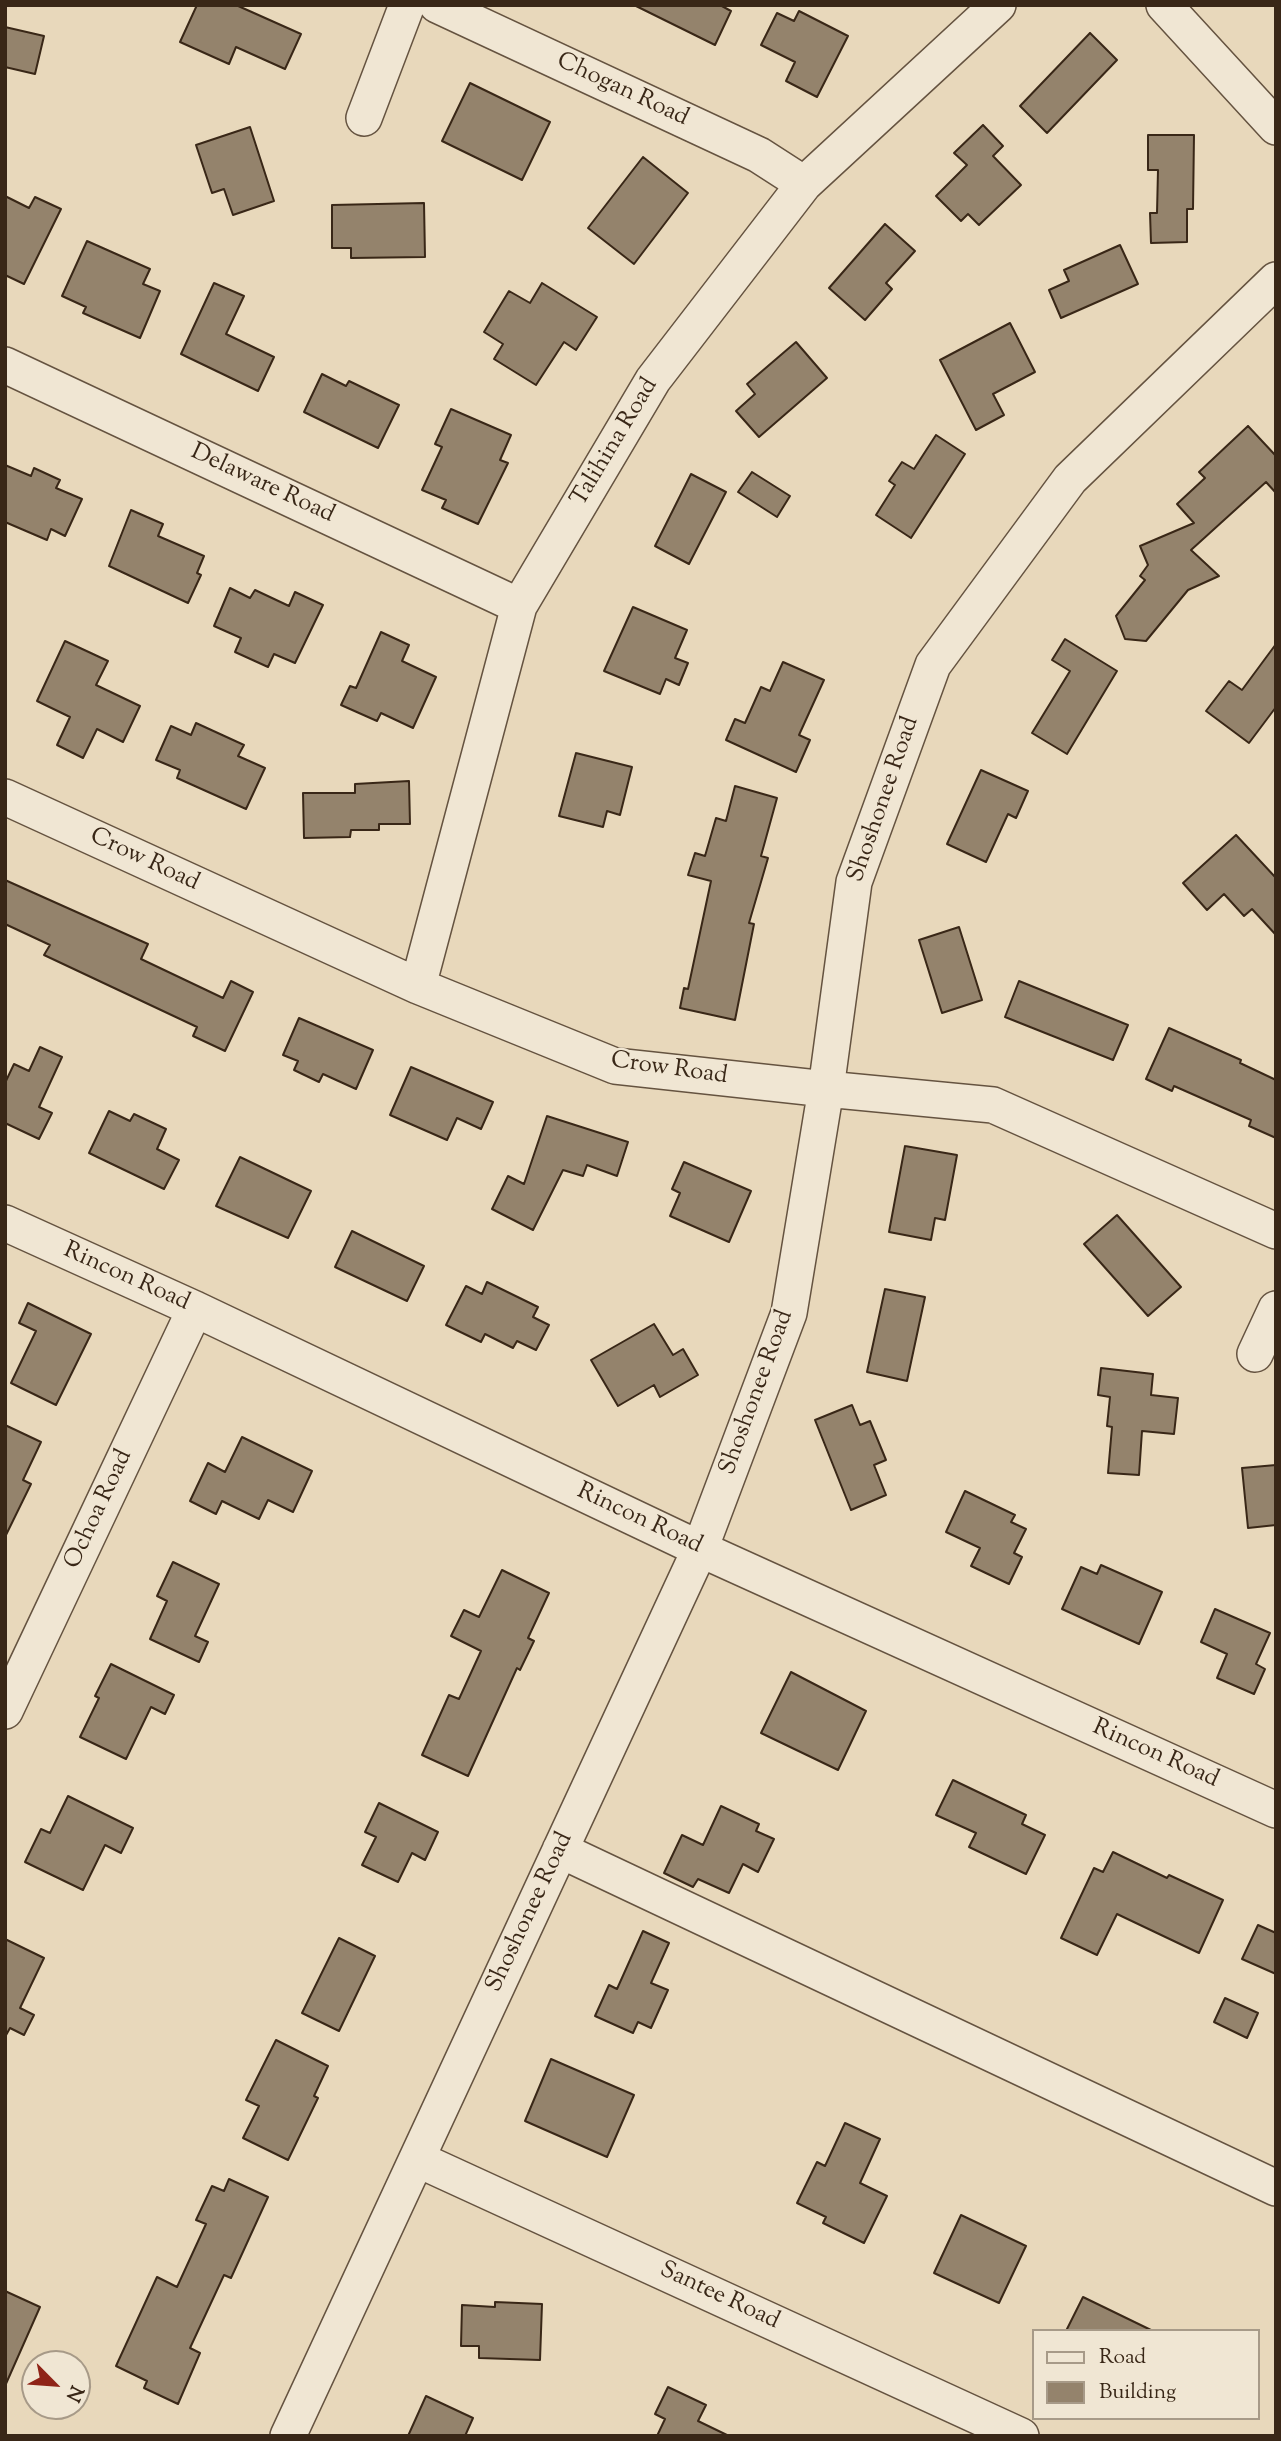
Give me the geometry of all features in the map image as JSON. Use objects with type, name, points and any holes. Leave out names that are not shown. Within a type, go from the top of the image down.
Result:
[{"type":"street","points":[[364,118],[407,5]]},
{"type":"street","name":"Chogan Road","points":[[437,5],[759,155],[804,184]]},
{"type":"street","name":"Talihina Road","points":[[418,986],[519,606],[653,380],[804,184],[998,5]]},
{"type":"street","points":[[1164,5],[1276,127]]},
{"type":"street","name":"Shoshonee Road","points":[[288,2436],[700,1549],[789,1313],[826,1089],[855,882],[933,665],[1070,479],[1276,280]]},
{"type":"street","name":"Delaware Road","points":[[5,365],[519,606]]},
{"type":"street","name":"Crow Road","points":[[5,797],[418,986],[615,1066],[993,1105],[1276,1231]]},
{"type":"street","name":"Rincon Road","points":[[5,1223],[195,1309],[700,1549],[1276,1810]]},
{"type":"street","name":"Ochoa Road","points":[[5,1711],[195,1309]]},
{"type":"street","points":[[1255,1354],[1276,1309]]},
{"type":"street","points":[[560,1850],[1276,2188]]},
{"type":"street","name":"Santee Road","points":[[417,2159],[1021,2436]]},
{"type":"building","points":[[197,5],[236,5],[301,34],[285,69],[236,47],[229,64],[180,42]]},
{"type":"building","points":[[634,5],[720,5],[731,11],[715,45]]},
{"type":"building","points":[[799,11],[848,36],[817,97],[786,81],[795,62],[761,45],[777,13],[794,21]]},
{"type":"building","points":[[5,27],[44,36],[35,74],[5,67]]},
{"type":"building","points":[[1090,33],[1117,60],[1047,133],[1020,106]]},
{"type":"building","points":[[470,83],[550,122],[522,180],[442,141]]},
{"type":"building","points":[[983,125],[1003,146],[993,156],[1021,185],[979,225],[968,214],[961,221],[936,196],[967,165],[954,153]]},
{"type":"building","points":[[250,127],[274,201],[233,215],[224,189],[212,193],[196,145]]},
{"type":"building","points":[[1148,135],[1194,135],[1193,209],[1187,209],[1187,242],[1151,243],[1150,213],[1157,213],[1158,170],[1148,170]]},
{"type":"building","points":[[643,157],[688,193],[634,264],[588,228]]},
{"type":"building","points":[[5,196],[29,208],[35,197],[61,209],[24,284],[5,275]]},
{"type":"building","points":[[424,203],[425,257],[351,258],[351,248],[332,248],[332,205]]},
{"type":"building","points":[[885,224],[915,251],[886,283],[892,289],[865,320],[829,288]]},
{"type":"building","points":[[87,241],[150,269],[143,284],[160,291],[140,338],[83,313],[86,307],[62,296]]},
{"type":"building","points":[[1120,245],[1138,284],[1061,318],[1049,290],[1069,281],[1064,270]]},
{"type":"building","points":[[214,283],[244,296],[226,334],[274,357],[258,391],[181,354]]},
{"type":"building","points":[[542,283],[597,317],[576,350],[564,342],[536,385],[494,359],[503,344],[484,332],[509,291],[530,303]]},
{"type":"building","points":[[1010,323],[1035,372],[993,394],[1004,415],[976,430],[940,360]]},
{"type":"building","points":[[796,342],[827,378],[759,437],[736,411],[755,394],[747,384]]},
{"type":"building","points":[[322,374],[346,386],[349,381],[399,405],[378,448],[304,412]]},
{"type":"building","points":[[451,409],[511,435],[500,460],[508,463],[478,524],[442,508],[446,500],[422,490],[442,447],[435,444]]},
{"type":"building","points":[[1248,426],[1276,456],[1276,493],[1266,482],[1191,550],[1219,576],[1188,590],[1146,641],[1125,639],[1116,616],[1145,580],[1140,576],[1148,565],[1140,546],[1194,523],[1177,504],[1205,478],[1199,472]]},
{"type":"building","points":[[936,435],[965,454],[911,538],[876,515],[895,485],[889,481],[902,462],[914,469]]},
{"type":"building","points":[[5,465],[31,476],[34,468],[60,480],[56,488],[82,499],[65,536],[51,529],[47,540],[5,522]]},
{"type":"building","points":[[752,472],[790,496],[777,517],[738,492]]},
{"type":"building","points":[[691,474],[726,492],[689,564],[655,546]]},
{"type":"building","points":[[131,510],[163,524],[158,536],[204,556],[197,573],[201,575],[188,603],[109,566]]},
{"type":"building","points":[[230,588],[250,598],[255,590],[289,606],[295,592],[323,605],[295,663],[274,654],[268,667],[235,652],[241,638],[214,626]]},
{"type":"building","points":[[633,607],[687,630],[675,658],[688,663],[679,685],[666,679],[660,694],[604,671]]},
{"type":"building","points":[[381,632],[409,645],[402,661],[436,677],[413,728],[381,713],[377,721],[341,705],[350,686],[356,688]]},
{"type":"building","points":[[1065,639],[1117,671],[1067,754],[1032,733],[1070,671],[1052,660]]},
{"type":"building","points":[[65,641],[108,661],[96,685],[140,706],[123,742],[97,729],[83,758],[57,745],[70,717],[37,701]]},
{"type":"building","points":[[1276,644],[1276,707],[1249,743],[1206,711],[1229,681],[1242,690]]},
{"type":"building","points":[[783,662],[824,680],[799,735],[810,740],[796,772],[726,740],[735,719],[745,723],[761,687],[770,691]]},
{"type":"building","points":[[196,723],[244,745],[238,756],[265,768],[246,809],[177,778],[180,770],[156,760],[171,726],[191,735]]},
{"type":"building","points":[[576,753],[632,767],[620,815],[607,811],[603,827],[559,816]]},
{"type":"building","points":[[981,770],[1028,791],[1016,818],[1008,814],[986,862],[947,844]]},
{"type":"building","points":[[409,781],[410,824],[379,824],[379,830],[351,830],[350,837],[304,838],[303,793],[355,793],[355,784]]},
{"type":"building","points":[[735,786],[777,798],[761,856],[768,858],[749,923],[754,924],[735,1020],[680,1008],[684,988],[688,989],[711,881],[688,875],[695,853],[705,856],[716,818],[726,821]]},
{"type":"building","points":[[1236,835],[1276,878],[1276,935],[1252,909],[1244,916],[1224,894],[1207,910],[1183,883]]},
{"type":"building","points":[[5,880],[148,944],[141,959],[223,998],[231,981],[253,992],[225,1051],[193,1036],[197,1027],[44,955],[50,945],[5,924]]},
{"type":"building","points":[[959,927],[982,1000],[942,1013],[919,940]]},
{"type":"building","points":[[1019,981],[1128,1025],[1113,1060],[1005,1017]]},
{"type":"building","points":[[299,1018],[373,1050],[356,1089],[323,1074],[319,1082],[294,1070],[298,1061],[283,1055]]},
{"type":"building","points":[[1169,1028],[1241,1060],[1240,1063],[1276,1080],[1276,1138],[1249,1126],[1251,1120],[1174,1086],[1172,1091],[1146,1079]]},
{"type":"building","points":[[40,1047],[62,1057],[39,1107],[52,1113],[39,1139],[5,1123],[5,1083],[14,1064],[29,1071]]},
{"type":"building","points":[[411,1067],[493,1102],[481,1129],[457,1118],[447,1140],[390,1115]]},
{"type":"building","points":[[109,1111],[130,1121],[134,1114],[166,1129],[157,1149],[179,1160],[164,1189],[89,1153]]},
{"type":"building","points":[[547,1116],[628,1142],[617,1176],[587,1165],[583,1176],[563,1170],[533,1230],[492,1209],[508,1176],[524,1184]]},
{"type":"building","points":[[905,1146],[957,1155],[945,1220],[935,1218],[931,1240],[889,1232]]},
{"type":"building","points":[[240,1157],[311,1191],[288,1238],[216,1206]]},
{"type":"building","points":[[684,1162],[751,1191],[729,1242],[670,1216],[680,1193],[672,1189]]},
{"type":"building","points":[[1117,1215],[1181,1287],[1148,1316],[1084,1244]]},
{"type":"building","points":[[352,1231],[424,1266],[407,1301],[335,1267]]},
{"type":"building","points":[[487,1282],[538,1307],[533,1317],[549,1325],[536,1350],[517,1341],[513,1348],[485,1334],[481,1342],[446,1325],[466,1286],[482,1294]]},
{"type":"building","points":[[885,1289],[925,1297],[907,1381],[867,1372]]},
{"type":"building","points":[[28,1303],[91,1334],[56,1405],[11,1383],[36,1331],[19,1323]]},
{"type":"building","points":[[654,1324],[673,1355],[683,1349],[698,1375],[660,1397],[654,1385],[618,1406],[591,1360]]},
{"type":"building","points":[[1101,1368],[1153,1374],[1151,1395],[1178,1398],[1174,1434],[1142,1431],[1139,1475],[1108,1473],[1112,1427],[1107,1426],[1110,1397],[1098,1395]]},
{"type":"building","points":[[852,1405],[860,1425],[870,1421],[886,1460],[874,1465],[886,1495],[851,1510],[815,1420]]},
{"type":"building","points":[[5,1425],[41,1442],[23,1480],[31,1484],[5,1537]]},
{"type":"building","points":[[242,1437],[312,1471],[293,1512],[268,1500],[259,1519],[222,1501],[216,1514],[190,1501],[208,1463],[225,1472]]},
{"type":"building","points":[[1276,1465],[1276,1525],[1248,1528],[1242,1468]]},
{"type":"building","points":[[965,1491],[1015,1515],[1011,1522],[1026,1529],[1014,1553],[1022,1557],[1009,1584],[971,1566],[980,1548],[946,1532]]},
{"type":"building","points":[[173,1562],[219,1584],[195,1636],[208,1642],[199,1662],[150,1639],[167,1601],[157,1596]]},
{"type":"building","points":[[1101,1565],[1162,1592],[1139,1644],[1062,1609],[1081,1567],[1097,1574]]},
{"type":"building","points":[[502,1570],[549,1593],[528,1638],[534,1641],[520,1670],[517,1668],[468,1776],[422,1755],[449,1695],[459,1699],[481,1651],[451,1636],[464,1610],[479,1617]]},
{"type":"building","points":[[1215,1609],[1270,1633],[1256,1664],[1265,1669],[1254,1694],[1217,1678],[1227,1654],[1201,1642]]},
{"type":"building","points":[[111,1664],[174,1695],[165,1714],[151,1707],[126,1759],[80,1737],[99,1698],[95,1696]]},
{"type":"building","points":[[791,1672],[866,1711],[838,1770],[761,1733]]},
{"type":"building","points":[[953,1780],[1026,1815],[1022,1824],[1045,1835],[1026,1874],[969,1847],[976,1833],[936,1815]]},
{"type":"building","points":[[68,1796],[133,1828],[121,1853],[105,1845],[83,1890],[25,1862],[41,1829],[50,1833]]},
{"type":"building","points":[[379,1803],[438,1832],[425,1860],[412,1853],[398,1882],[362,1865],[376,1837],[365,1832]]},
{"type":"building","points":[[721,1806],[759,1824],[756,1831],[774,1839],[758,1872],[743,1864],[729,1893],[698,1879],[693,1887],[664,1873],[682,1835],[703,1845]]},
{"type":"building","points":[[1113,1852],[1167,1878],[1169,1875],[1223,1900],[1199,1953],[1117,1914],[1097,1955],[1061,1938],[1094,1868],[1103,1872]]},
{"type":"building","points":[[1258,1925],[1276,1933],[1276,1974],[1242,1959]]},
{"type":"building","points":[[643,1931],[669,1943],[651,1983],[668,1990],[651,2028],[638,2022],[633,2033],[595,2016],[609,1985],[617,1989]]},
{"type":"building","points":[[339,1938],[375,1956],[339,2031],[302,2013]]},
{"type":"building","points":[[5,1939],[44,1958],[20,2008],[34,2015],[24,2035],[10,2028],[5,2037]]},
{"type":"building","points":[[1225,1998],[1258,2013],[1247,2038],[1214,2022]]},
{"type":"building","points":[[276,2040],[328,2066],[314,2096],[318,2098],[288,2160],[243,2138],[259,2106],[246,2100]]},
{"type":"building","points":[[551,2059],[634,2095],[607,2157],[525,2121]]},
{"type":"building","points":[[845,2123],[880,2139],[860,2183],[887,2196],[864,2243],[823,2223],[826,2217],[797,2203],[817,2162],[825,2166]]},
{"type":"building","points":[[229,2179],[268,2197],[231,2278],[224,2275],[190,2348],[200,2353],[178,2404],[144,2388],[147,2381],[116,2366],[157,2277],[177,2287],[206,2224],[196,2220],[212,2186],[224,2191]]},
{"type":"building","points":[[961,2215],[1026,2246],[999,2303],[934,2273]]},
{"type":"building","points":[[5,2291],[40,2307],[5,2386]]},
{"type":"building","points":[[1083,2297],[1149,2329],[1067,2329]]},
{"type":"building","points":[[495,2302],[542,2304],[540,2360],[479,2358],[479,2346],[461,2346],[462,2305],[495,2307]]},
{"type":"building","points":[[668,2387],[706,2405],[698,2421],[729,2436],[657,2436],[665,2419],[655,2414]]},
{"type":"building","points":[[426,2396],[473,2418],[465,2436],[408,2436]]}]
